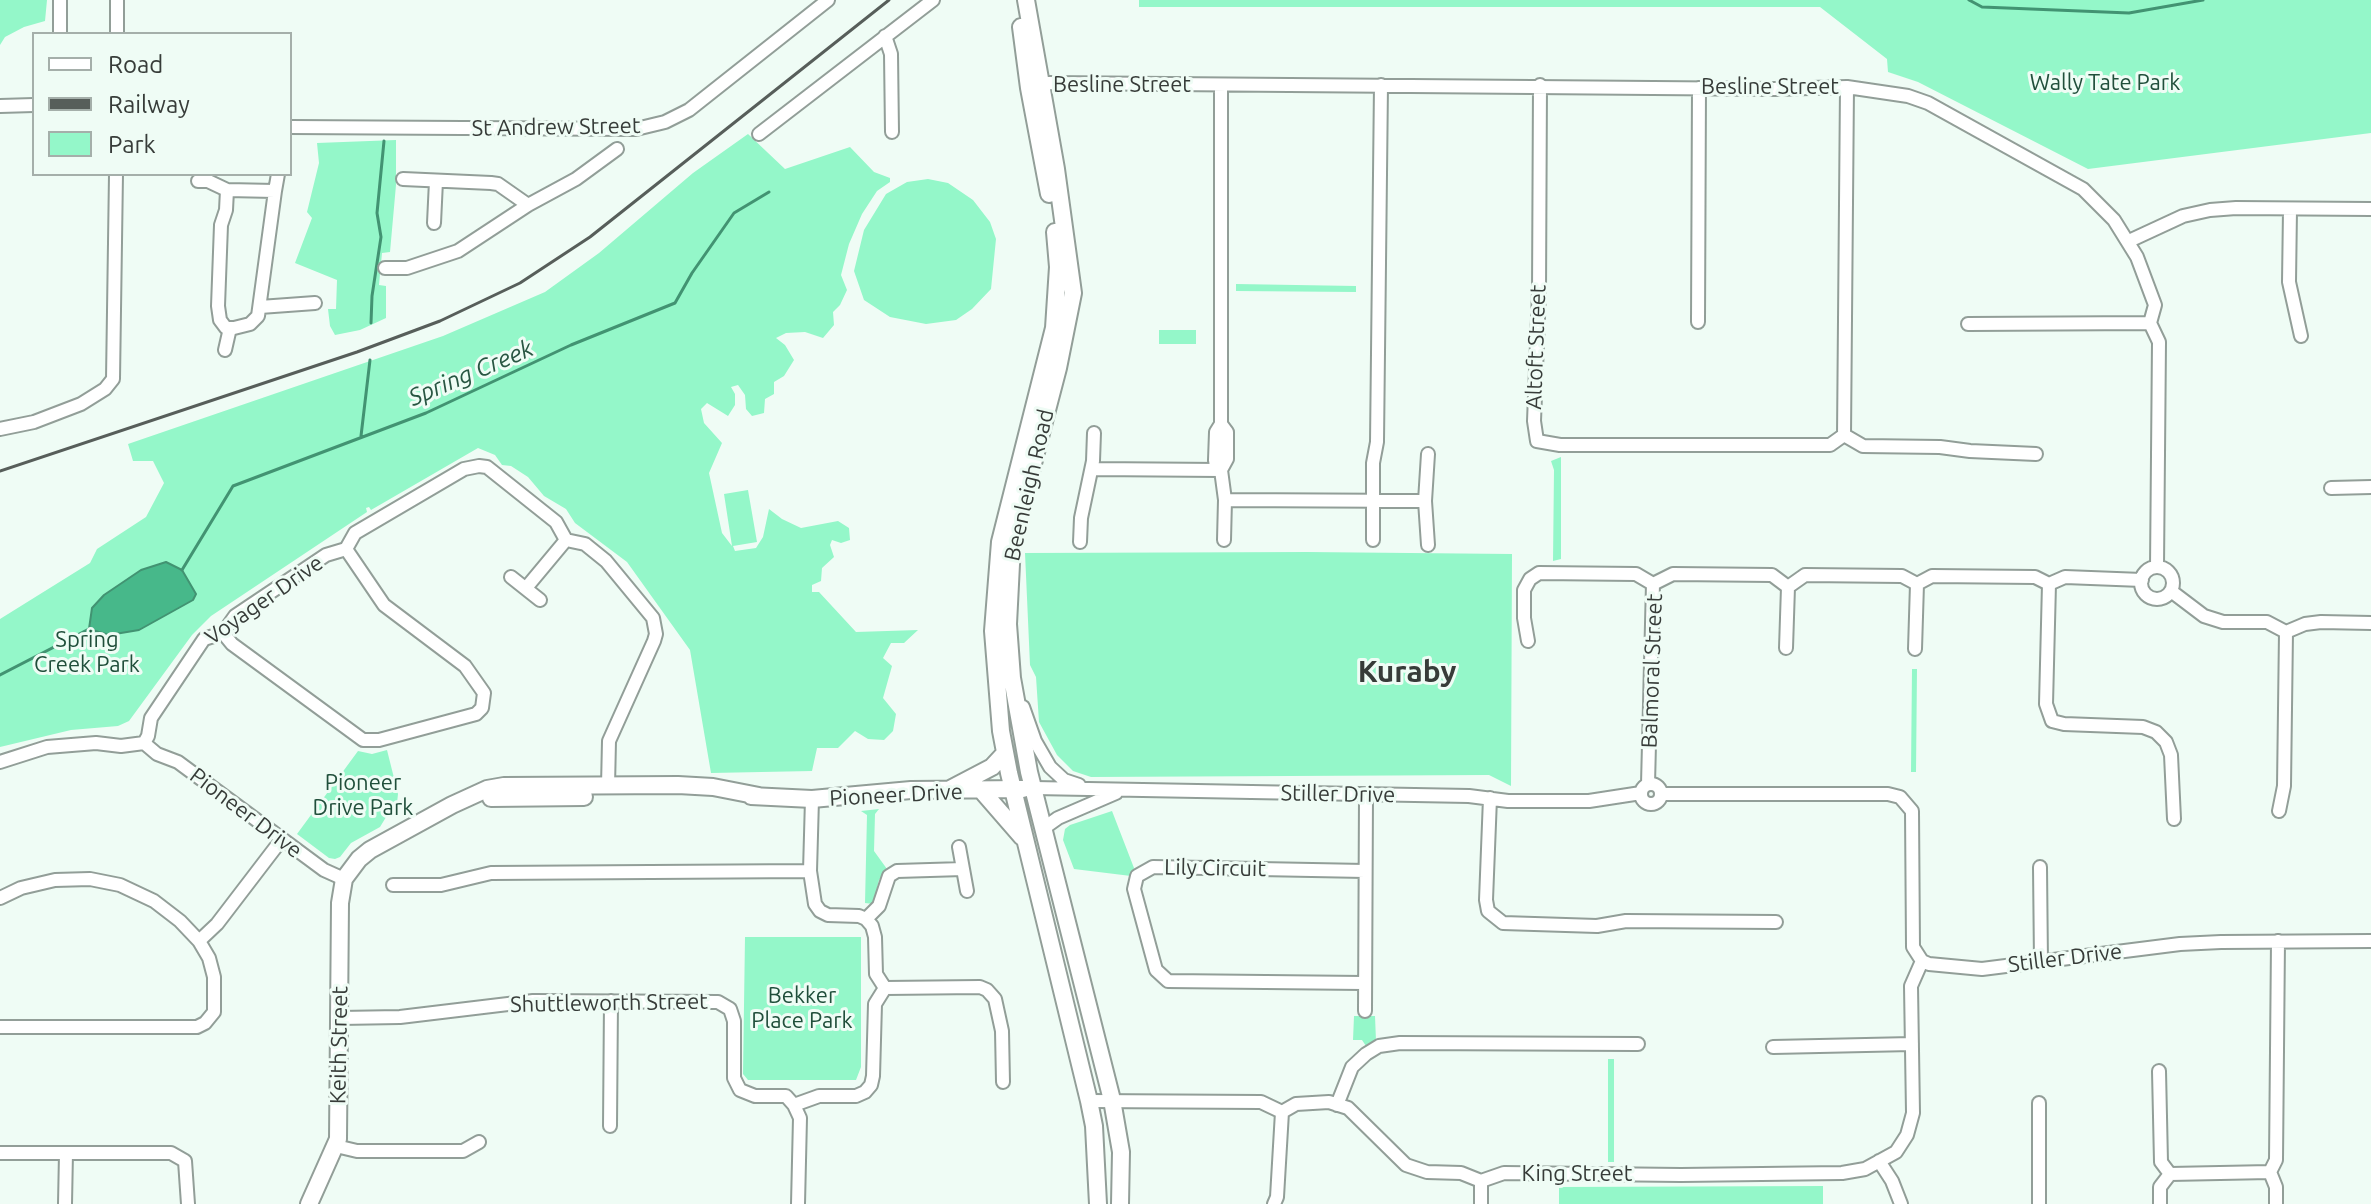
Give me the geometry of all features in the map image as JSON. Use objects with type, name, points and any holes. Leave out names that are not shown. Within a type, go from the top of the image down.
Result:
[{"type":"main road","name":"Beenleigh Road","points":[[1016,0],[1070,261],[1073,293],[1058,368],[1012,544],[1008,624],[1012,678],[1034,788],[1112,1100],[1121,1152],[1120,1204]]},
{"type":"main road","name":"Beenleigh Road","points":[[1028,5],[1035,86],[1056,234],[1057,301],[1054,328],[1000,542],[993,631],[1005,753],[1089,1101],[1094,1126],[1098,1204]]},
{"type":"main road","points":[[949,790],[992,767],[1005,753]]},
{"type":"main road","name":"Pioneer Drive","points":[[344,879],[370,850],[470,797],[504,786],[713,787],[759,796]]},
{"type":"main road","name":"Pioneer Drive","points":[[470,797],[759,796],[812,799],[911,790],[1034,788]]},
{"type":"main road","points":[[982,791],[1025,842]]},
{"type":"main road","name":"Keith Street","points":[[309,1204],[336,1146],[340,903],[344,879]]},
{"type":"street","points":[[60,0],[60,32]]},
{"type":"street","points":[[117,0],[117,32]]},
{"type":"street","name":"St Andrew Street","points":[[292,127],[636,129],[665,122],[689,110],[828,0]]},
{"type":"street","points":[[759,134],[933,0]]},
{"type":"street","points":[[885,36],[891,54],[892,132]]},
{"type":"street","points":[[1221,85],[1221,424],[1227,432],[1227,459],[1221,470],[1225,500],[1224,540]]},
{"type":"street","points":[[1373,540],[1381,85]]},
{"type":"street","name":"Altoft Street","points":[[1540,85],[1539,292],[1534,421],[1537,441],[1560,445],[1830,445],[1844,435]]},
{"type":"street","name":"Besline Street","points":[[1035,86],[1847,87],[1908,96],[1928,103],[2083,189],[2100,204],[2129,241],[2155,305],[2150,323],[2159,342],[2157,567]]},
{"type":"street","points":[[1847,87],[1844,435],[1863,446],[1940,447],[2036,454]]},
{"type":"street","points":[[1698,322],[1699,88]]},
{"type":"street","points":[[0,106],[32,105]]},
{"type":"street","points":[[385,268],[407,268],[458,251],[528,205],[576,179],[617,149]]},
{"type":"street","points":[[0,429],[34,422],[81,404],[105,389],[113,379],[116,176]]},
{"type":"street","points":[[227,190],[221,225],[218,306],[220,320],[226,328],[230,328],[250,324],[258,316],[278,176]]},
{"type":"street","points":[[403,179],[469,180],[498,184],[528,205]]},
{"type":"street","points":[[198,181],[208,181],[227,190],[275,191]]},
{"type":"street","points":[[434,223],[436,181]]},
{"type":"street","points":[[2129,241],[2183,216],[2210,210],[2371,209]]},
{"type":"street","points":[[2290,210],[2289,282],[2301,336]]},
{"type":"street","points":[[260,307],[315,303]]},
{"type":"street","points":[[1968,324],[2150,323]]},
{"type":"street","points":[[225,350],[230,328]]},
{"type":"street","points":[[1080,542],[1081,518],[1092,469],[1094,433]]},
{"type":"street","points":[[1428,454],[1425,501],[1428,545]]},
{"type":"street","name":"Voyager Drive","points":[[144,743],[151,718],[204,639],[223,633],[235,616],[326,555],[346,549],[355,533],[464,469],[479,466],[487,467],[556,522],[566,540],[585,544],[606,561],[648,610],[656,627],[654,641],[611,733],[608,786]]},
{"type":"street","points":[[1092,469],[1221,470]]},
{"type":"street","points":[[2331,488],[2371,487]]},
{"type":"street","points":[[1225,500],[1425,501]]},
{"type":"street","points":[[526,588],[566,540]]},
{"type":"street","points":[[223,633],[232,644],[363,740],[379,740],[476,714],[482,708],[484,693],[465,666],[384,605],[346,549]]},
{"type":"street","points":[[2157,567],[2169,573],[2173,582],[2171,591],[2162,598],[2152,598],[2143,591],[2142,580],[2147,571],[2157,567]]},
{"type":"street","points":[[1528,641],[1524,590],[1530,579],[1539,573],[1636,574],[1653,584]]},
{"type":"street","name":"Balmoral Street","points":[[1644,788],[1653,584],[1673,574],[1772,575],[1788,587]]},
{"type":"street","points":[[1786,648],[1788,587],[1805,575],[1902,576],[1917,584]]},
{"type":"street","points":[[1917,584],[1932,576],[2035,577],[2049,584]]},
{"type":"street","points":[[511,577],[540,600]]},
{"type":"street","points":[[2049,584],[2065,577],[2142,580]]},
{"type":"street","points":[[1915,649],[1917,584]]},
{"type":"street","points":[[2049,584],[2046,704],[2052,721],[2143,727],[2156,732],[2166,742],[2171,755],[2174,819]]},
{"type":"street","points":[[2171,591],[2204,616],[2223,622],[2267,622],[2286,632]]},
{"type":"street","points":[[2286,632],[2305,624],[2321,622],[2371,623]]},
{"type":"street","points":[[2279,811],[2284,786],[2286,632]]},
{"type":"street","points":[[1012,678],[1035,741],[1050,767],[1069,782],[1105,791]]},
{"type":"street","points":[[0,762],[47,747],[144,743]]},
{"type":"street","name":"Pioneer Drive","points":[[144,743],[157,754],[178,762],[324,870],[344,879]]},
{"type":"street","points":[[1644,788],[1657,785],[1661,794],[1888,794],[1911,799],[1913,947],[1922,961]]},
{"type":"street","name":"Stiller Drive","points":[[1034,788],[1589,801],[1644,788]]},
{"type":"street","points":[[1044,828],[1058,818],[1119,791]]},
{"type":"street","points":[[1365,1011],[1366,795]]},
{"type":"street","points":[[1490,798],[1486,900],[1488,911],[1503,923],[1597,926],[1626,921],[1776,922]]},
{"type":"street","points":[[812,799],[812,891],[820,911],[828,915],[859,916],[872,926],[876,974],[885,988]]},
{"type":"street","points":[[199,941],[217,924],[282,839]]},
{"type":"street","points":[[959,847],[967,891]]},
{"type":"street","name":"Lily Circuit","points":[[1363,983],[1168,981],[1156,970],[1134,889],[1137,876],[1153,867],[1365,871]]},
{"type":"street","points":[[2040,867],[2041,962]]},
{"type":"street","points":[[866,919],[879,906],[885,884],[897,871],[963,869]]},
{"type":"street","points":[[393,885],[441,885],[491,873],[810,871]]},
{"type":"street","points":[[0,898],[21,888],[55,880],[90,879],[120,885],[154,901],[180,921],[199,941],[209,958],[214,977],[214,1012],[197,1027],[0,1027]]},
{"type":"street","points":[[2276,1204],[2276,1187],[2270,1172],[2276,1160],[2278,941]]},
{"type":"street","name":"Stiller Drive","points":[[1922,961],[1936,966],[1982,969],[2167,945],[2371,941]]},
{"type":"street","name":"King Street","points":[[1337,1105],[1348,1108],[1406,1165],[1427,1172],[1461,1173],[1481,1181],[1504,1173],[1681,1175],[1842,1173],[1865,1169],[1896,1152],[1907,1135],[1913,1113],[1911,986],[1922,961]]},
{"type":"street","points":[[885,988],[980,987],[987,990],[995,999],[1002,1031],[1003,1082]]},
{"type":"street","points":[[798,1204],[800,1118],[794,1105],[819,1096],[856,1096],[871,1085],[875,1004],[885,988]]},
{"type":"street","name":"Shuttleworth Street","points":[[340,1018],[400,1017],[521,1001],[718,1002],[730,1009],[734,1021],[734,1078],[740,1090],[755,1096],[786,1096],[794,1105]]},
{"type":"street","points":[[610,1126],[611,1001]]},
{"type":"street","points":[[1282,1112],[1296,1104],[1309,1102],[1337,1105],[1352,1067],[1379,1046],[1400,1043],[1638,1044]]},
{"type":"street","points":[[1773,1047],[1912,1044]]},
{"type":"street","points":[[2159,1071],[2161,1162],[2170,1174]]},
{"type":"street","points":[[1089,1101],[1261,1102],[1282,1112]]},
{"type":"street","points":[[2039,1103],[2039,1204]]},
{"type":"street","points":[[1274,1204],[1282,1112]]},
{"type":"street","points":[[336,1146],[357,1151],[463,1151],[479,1142]]},
{"type":"street","points":[[0,1153],[171,1153],[185,1161],[188,1204]]},
{"type":"street","points":[[65,1204],[66,1153]]},
{"type":"street","points":[[1879,1161],[1892,1181],[1901,1204]]},
{"type":"street","points":[[2160,1204],[2160,1187],[2170,1174],[2270,1172]]},
{"type":"street","points":[[1481,1181],[1481,1204]]},
{"type":"green space","points":[[0,0],[47,0],[45,21],[5,37],[0,45]]},
{"type":"green space","name":"Wally Tate Park","points":[[1139,0],[2371,0],[2371,133],[2088,169],[1918,82],[1888,72],[1887,59],[1820,7],[1139,7]]},
{"type":"green space","name":"Spring Creek Park","points":[[748,134],[785,169],[850,147],[874,172],[890,178],[890,182],[877,191],[862,214],[849,244],[841,275],[847,290],[833,312],[834,325],[823,338],[805,332],[786,333],[776,338],[785,345],[794,360],[784,376],[774,382],[774,394],[765,399],[764,413],[752,416],[746,409],[745,395],[738,385],[731,387],[735,405],[728,416],[707,403],[701,409],[704,423],[722,443],[709,473],[722,533],[732,546],[724,494],[748,490],[757,542],[733,546],[735,551],[756,548],[763,537],[769,509],[801,528],[838,521],[849,528],[850,540],[841,543],[832,540],[830,545],[834,557],[822,568],[821,581],[812,585],[812,592],[819,592],[856,632],[918,630],[904,643],[891,643],[883,658],[892,666],[883,698],[896,714],[893,731],[884,740],[868,739],[855,731],[838,748],[817,748],[812,771],[711,773],[690,650],[627,562],[575,523],[566,509],[544,496],[528,477],[511,466],[502,465],[495,455],[478,448],[371,510],[366,508],[367,512],[211,616],[192,635],[129,721],[118,726],[71,730],[0,747],[0,619],[90,563],[97,549],[146,517],[164,483],[153,461],[133,461],[128,444],[443,336],[545,292],[599,253],[693,173]]},
{"type":"green space","points":[[396,140],[396,185],[390,252],[382,253],[379,285],[386,286],[386,318],[360,330],[335,335],[330,326],[328,309],[336,309],[337,280],[295,263],[312,218],[307,212],[319,163],[317,143]]},
{"type":"green space","points":[[928,179],[948,183],[973,200],[990,222],[996,239],[991,289],[956,320],[926,324],[890,317],[864,300],[854,271],[864,230],[886,194],[907,182]]},
{"type":"green space","points":[[1236,284],[1356,286],[1356,292],[1236,291]]},
{"type":"green space","points":[[1159,330],[1196,330],[1196,344],[1159,344]]},
{"type":"green space","points":[[1561,457],[1561,559],[1553,561],[1554,470],[1551,461]]},
{"type":"green space","points":[[1025,553],[1512,554],[1511,786],[1489,775],[1091,777],[1073,771],[1057,755],[1039,722],[1036,677],[1030,665]]},
{"type":"green space","points":[[1912,669],[1917,669],[1916,772],[1911,772]]},
{"type":"green space","name":"Pioneer Drive Park","points":[[387,750],[398,794],[397,803],[380,827],[351,843],[335,859],[329,858],[297,834],[358,751],[372,754]]},
{"type":"green space","points":[[879,809],[875,814],[874,851],[887,869],[879,880],[873,904],[865,903],[867,815],[861,811]]},
{"type":"green space","points":[[1112,811],[1134,868],[1131,876],[1074,869],[1063,840],[1065,829]]},
{"type":"green space","name":"Bekker Place Park","points":[[745,937],[861,937],[861,1067],[856,1080],[748,1080],[743,1074]]},
{"type":"green space","points":[[1354,1016],[1375,1016],[1376,1041],[1366,1046],[1362,1040],[1353,1040]]},
{"type":"green space","points":[[1608,1059],[1614,1059],[1614,1162],[1608,1162]]},
{"type":"green space","points":[[1823,1186],[1823,1204],[1559,1204],[1559,1187]]},
{"type":"shaded area","points":[[166,562],[182,570],[196,594],[193,600],[139,630],[109,635],[89,629],[92,608],[104,595],[141,570]]},
{"type":"waterway","points":[[1969,0],[1982,7],[2129,13],[2203,0]]},
{"type":"waterway","points":[[371,323],[381,237],[377,213],[384,141]]},
{"type":"waterway","name":"Spring Creek","points":[[182,570],[233,486],[426,413],[571,345],[675,303],[734,213],[769,192]]},
{"type":"waterway","points":[[361,436],[370,360]]},
{"type":"waterway","name":"Spring Creek","points":[[0,675],[89,629]]},
{"type":"railway","points":[[0,471],[357,352],[440,321],[520,283],[590,237],[889,0]]},
{"type":"district","name":"Kuraby","points":[[1407,672]]}]
